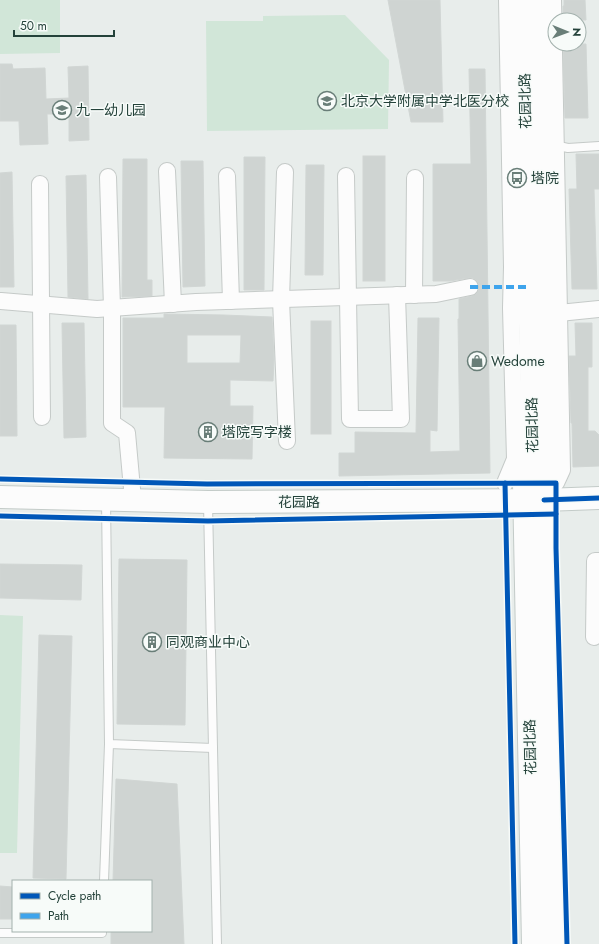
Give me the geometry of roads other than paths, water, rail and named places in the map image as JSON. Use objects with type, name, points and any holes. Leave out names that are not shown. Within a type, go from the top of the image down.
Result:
[{"type":"street","points":[[504,484],[515,459],[511,308],[512,260],[507,0]]},
{"type":"street","name":"花园北路","points":[[523,0],[533,460],[524,484],[541,494]]},
{"type":"street","name":"花园北路","points":[[533,944],[541,494],[549,458],[552,311],[549,145],[540,0]]},
{"type":"street","points":[[549,145],[553,0]]},
{"type":"street","points":[[167,172],[173,304]]},
{"type":"street","points":[[286,172],[281,300],[287,441]]},
{"type":"street","points":[[227,176],[231,301]]},
{"type":"street","points":[[346,176],[350,419],[401,419],[397,296]]},
{"type":"street","points":[[108,177],[112,308],[112,423],[127,433],[133,500]]},
{"type":"street","points":[[414,295],[415,178]]},
{"type":"street","points":[[40,184],[42,417]]},
{"type":"street","points":[[1,301],[97,309],[231,301],[436,294],[470,287]]},
{"type":"street","points":[[552,311],[599,309]]},
{"type":"street","name":"花园北路","points":[[541,494],[553,944]]},
{"type":"street","name":"花园路","points":[[0,497],[208,502],[541,494],[599,498]]},
{"type":"street","points":[[594,637],[595,561],[599,561]]},
{"type":"lane","points":[[549,145],[568,148],[599,146]]},
{"type":"lane","points":[[104,880],[109,744],[106,500]]},
{"type":"lane","points":[[208,502],[217,944]]},
{"type":"lane","points":[[109,744],[213,748]]},
{"type":"lane","points":[[0,933],[102,932]]},
{"type":"place","name":"北京大学附属中学北医分校","points":[[327,101]]},
{"type":"place","name":"九一幼儿园","points":[[62,110]]},
{"type":"place","name":"塔院","points":[[517,178]]},
{"type":"place","name":"Wedome","points":[[477,361]]},
{"type":"place","name":"塔院写字楼","points":[[208,432]]},
{"type":"place","name":"同观商业中心","points":[[152,642]]}]
